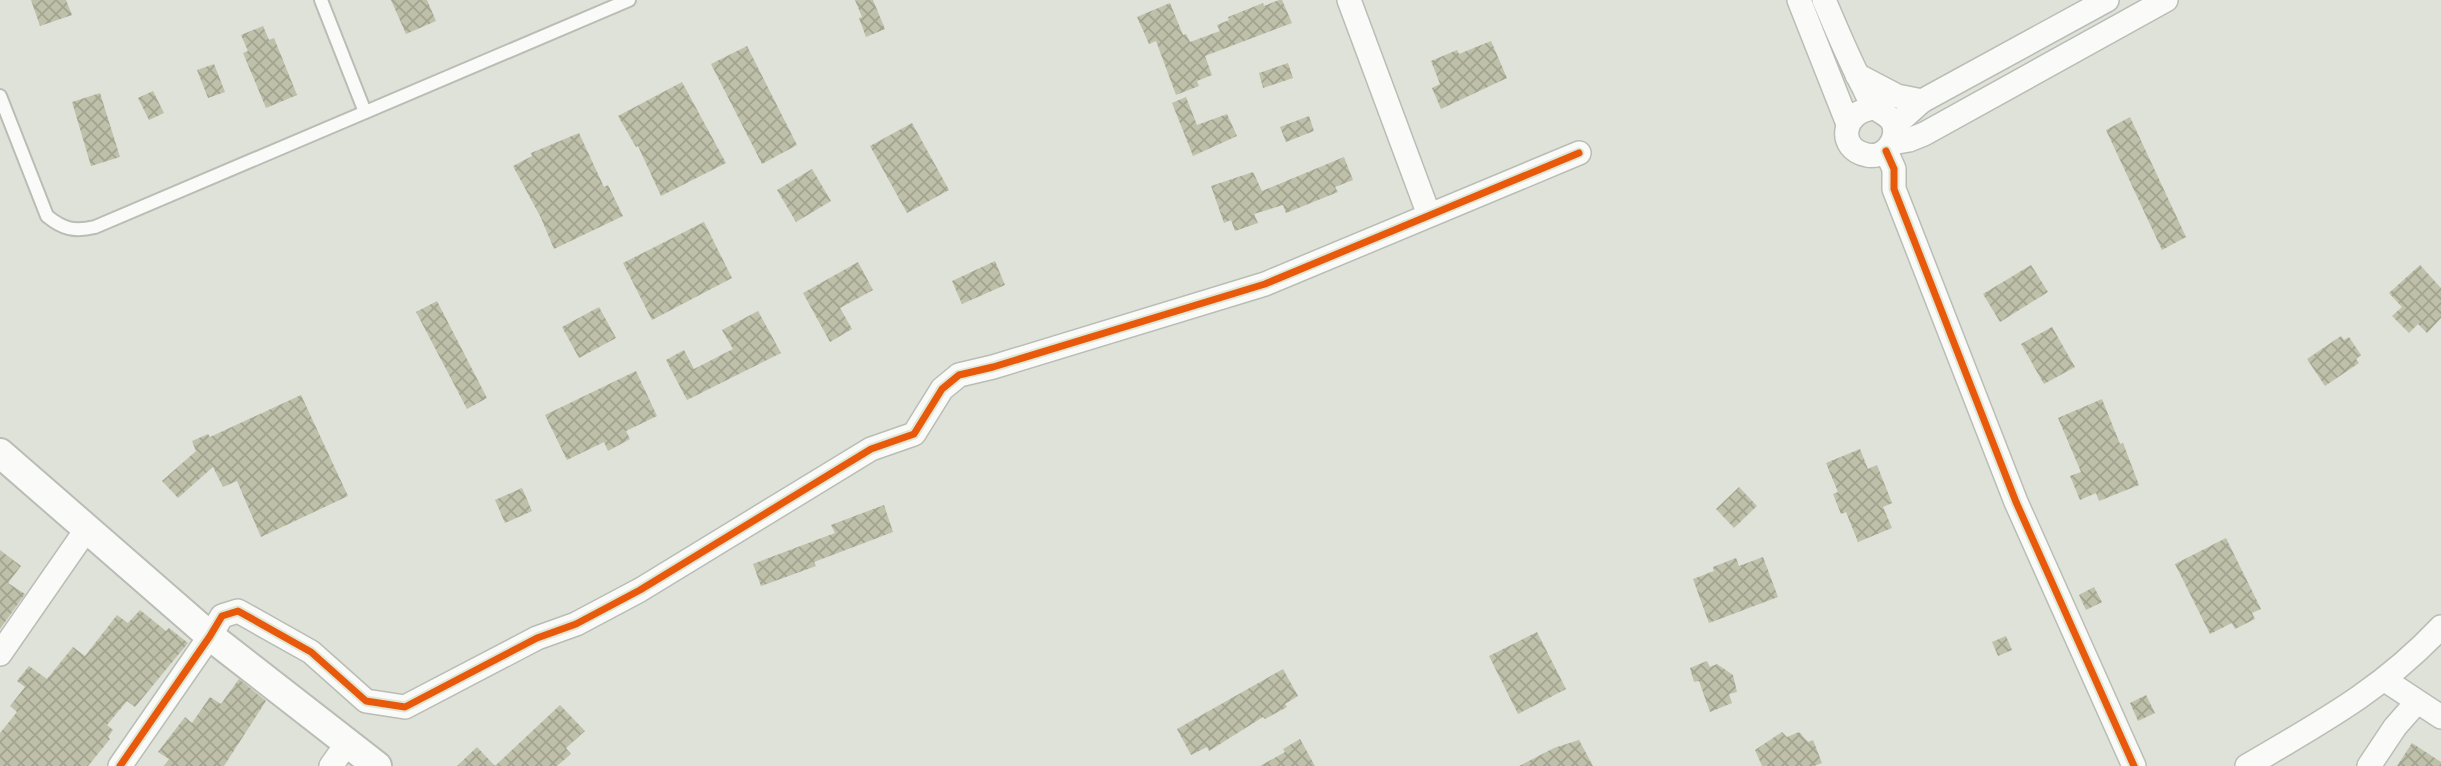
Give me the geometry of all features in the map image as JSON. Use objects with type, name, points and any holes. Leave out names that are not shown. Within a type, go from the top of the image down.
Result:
[{"type":"street","points":[[1349,0],[1429,215]]},
{"type":"street","points":[[1798,0],[1848,124],[1847,139],[1857,152],[1924,134],[2166,0]]},
{"type":"street","points":[[1824,0],[1857,75],[1875,108],[1890,118],[1876,176],[1894,189],[2016,502],[2134,766]]},
{"type":"street","points":[[1884,144],[1922,101],[2108,0]]},
{"type":"street","points":[[1857,75],[1897,96],[1922,101]]},
{"type":"street","points":[[1848,124],[1854,115],[1864,109],[1875,108]]},
{"type":"street","points":[[120,766],[222,616],[238,611],[311,652],[366,701],[405,707],[537,638],[576,624],[640,590],[871,449],[914,434],[942,390],[959,375],[1265,284],[1578,153]]},
{"type":"street","points":[[0,453],[210,636],[377,766]]},
{"type":"street","points":[[0,654],[86,530]]},
{"type":"street","points":[[2247,766],[2352,705],[2417,652],[2441,627]]},
{"type":"street","points":[[2385,680],[2441,717]]},
{"type":"street","points":[[2369,766],[2395,727],[2417,702]]},
{"type":"street","points":[[331,766],[348,742]]},
{"type":"lane","points":[[321,0],[365,112]]},
{"type":"lane","points":[[0,96],[47,216],[57,224],[79,230],[94,227],[629,0]]},
{"type":"building","points":[[31,0],[66,0],[72,15],[40,26]]},
{"type":"building","points":[[391,0],[427,0],[436,21],[406,34]]},
{"type":"building","points":[[855,0],[873,0],[885,29],[866,37]]},
{"type":"building","points":[[1282,0],[1292,23],[1205,56],[1212,75],[1197,81],[1199,86],[1176,95],[1156,41],[1149,44],[1137,17],[1170,3],[1183,35],[1186,34],[1190,42],[1220,31],[1217,25],[1229,20],[1228,17],[1263,3],[1264,6]]},
{"type":"building","points":[[263,26],[269,40],[274,38],[297,95],[266,108],[243,53],[248,51],[241,35]]},
{"type":"building","points":[[1491,41],[1507,78],[1441,109],[1432,88],[1440,84],[1431,61],[1457,50],[1459,54]]},
{"type":"building","points":[[747,46],[797,145],[762,164],[711,64]]},
{"type":"building","points":[[1288,63],[1293,78],[1263,88],[1259,73]]},
{"type":"building","points":[[214,64],[225,92],[208,98],[197,70]]},
{"type":"building","points":[[682,82],[726,163],[661,196],[638,146],[636,147],[618,116]]},
{"type":"building","points":[[153,91],[164,113],[149,120],[138,98]]},
{"type":"building","points":[[100,93],[120,157],[91,166],[72,102]]},
{"type":"building","points":[[1186,97],[1197,125],[1227,114],[1237,136],[1193,156],[1172,103]]},
{"type":"building","points":[[1309,116],[1314,131],[1286,142],[1280,127]]},
{"type":"building","points":[[2130,117],[2186,237],[2162,250],[2106,130]]},
{"type":"building","points":[[912,123],[949,190],[907,213],[870,146]]},
{"type":"building","points":[[579,133],[604,187],[608,185],[623,216],[554,249],[513,166],[532,156],[531,153]]},
{"type":"building","points":[[1344,157],[1353,180],[1335,187],[1338,192],[1286,213],[1283,205],[1254,214],[1258,223],[1235,231],[1231,220],[1224,223],[1211,186],[1253,172],[1262,191]]},
{"type":"building","points":[[812,169],[831,201],[796,222],[777,190]]},
{"type":"building","points":[[704,222],[732,278],[652,320],[623,263]]},
{"type":"building","points":[[995,261],[1005,285],[962,304],[952,281]]},
{"type":"building","points":[[858,262],[873,290],[840,308],[852,329],[830,342],[803,293]]},
{"type":"building","points":[[2031,265],[2048,292],[2000,322],[1983,294]]},
{"type":"building","points":[[2420,265],[2441,288],[2441,318],[2427,333],[2418,324],[2409,333],[2392,316],[2402,307],[2389,293]]},
{"type":"building","points":[[437,301],[487,398],[467,409],[416,312]]},
{"type":"building","points":[[599,307],[616,338],[579,358],[562,327]]},
{"type":"building","points":[[758,311],[781,353],[687,400],[666,360],[684,350],[694,369],[733,349],[722,330]]},
{"type":"building","points":[[2052,327],[2075,367],[2044,384],[2021,344]]},
{"type":"building","points":[[2341,336],[2344,340],[2349,337],[2361,355],[2356,359],[2359,363],[2325,386],[2307,359]]},
{"type":"building","points":[[636,371],[657,416],[626,431],[630,439],[608,451],[604,442],[567,460],[545,415]]},
{"type":"building","points":[[301,395],[348,496],[261,537],[237,481],[223,487],[213,467],[178,498],[162,481],[196,451],[192,441],[208,434],[210,437]]},
{"type":"building","points":[[2102,399],[2139,485],[2099,501],[2096,493],[2080,500],[2070,476],[2081,472],[2058,418]]},
{"type":"building","points":[[1860,449],[1868,469],[1877,465],[1892,503],[1883,507],[1892,528],[1858,542],[1846,512],[1841,514],[1833,494],[1838,492],[1826,463]]},
{"type":"building","points":[[1739,487],[1757,506],[1734,528],[1716,509]]},
{"type":"building","points":[[522,488],[532,511],[505,523],[495,500]]},
{"type":"building","points":[[884,505],[893,532],[814,562],[816,566],[761,586],[753,564],[835,533],[831,525]]},
{"type":"building","points":[[2226,538],[2261,609],[2252,613],[2255,619],[2235,629],[2232,623],[2210,634],[2175,564]]},
{"type":"building","points":[[0,550],[21,566],[8,583],[25,594],[0,629]]},
{"type":"building","points":[[1763,557],[1778,597],[1709,623],[1693,579],[1736,558],[1739,566]]},
{"type":"building","points":[[2094,587],[2102,602],[2086,610],[2079,595]]},
{"type":"building","points":[[140,610],[166,631],[169,628],[188,643],[135,707],[127,701],[107,725],[113,730],[108,737],[110,739],[88,766],[0,766],[0,733],[17,712],[10,706],[25,687],[17,681],[29,666],[47,679],[73,647],[85,656],[117,615],[128,623]]},
{"type":"building","points":[[1537,632],[1566,689],[1518,714],[1489,656]]},
{"type":"building","points":[[2006,636],[2012,650],[1998,656],[1992,642]]},
{"type":"building","points":[[1707,661],[1710,667],[1717,664],[1733,675],[1737,692],[1729,694],[1732,703],[1710,712],[1699,681],[1694,682],[1690,668]]},
{"type":"building","points":[[1283,669],[1298,696],[1285,704],[1287,707],[1265,719],[1263,717],[1209,751],[1207,747],[1191,755],[1177,729]]},
{"type":"building","points":[[239,679],[266,701],[224,766],[164,766],[169,759],[158,752],[185,717],[192,723],[210,697],[221,704]]},
{"type":"building","points":[[2146,695],[2155,713],[2138,721],[2130,703]]},
{"type":"building","points":[[560,705],[585,731],[566,748],[571,754],[557,766],[495,766]]},
{"type":"building","points":[[1782,732],[1787,737],[1799,732],[1808,742],[1813,740],[1822,763],[1814,766],[1762,766],[1755,750]]},
{"type":"building","points":[[1300,739],[1315,766],[1260,766],[1285,752],[1283,749]]},
{"type":"building","points":[[1579,740],[1593,766],[1519,766],[1554,748]]},
{"type":"building","points":[[2412,743],[2441,762],[2441,766],[2397,766]]},
{"type":"building","points":[[477,747],[495,766],[457,766]]},
{"type":"cycle path","points":[[1886,151],[1894,169],[1894,189],[2016,502],[2134,766]]},
{"type":"cycle path","points":[[120,766],[222,616],[238,611],[311,652],[366,701],[405,707],[537,638],[576,624],[640,590],[871,449],[914,434],[942,389],[959,375],[1265,284],[1579,153]]}]
